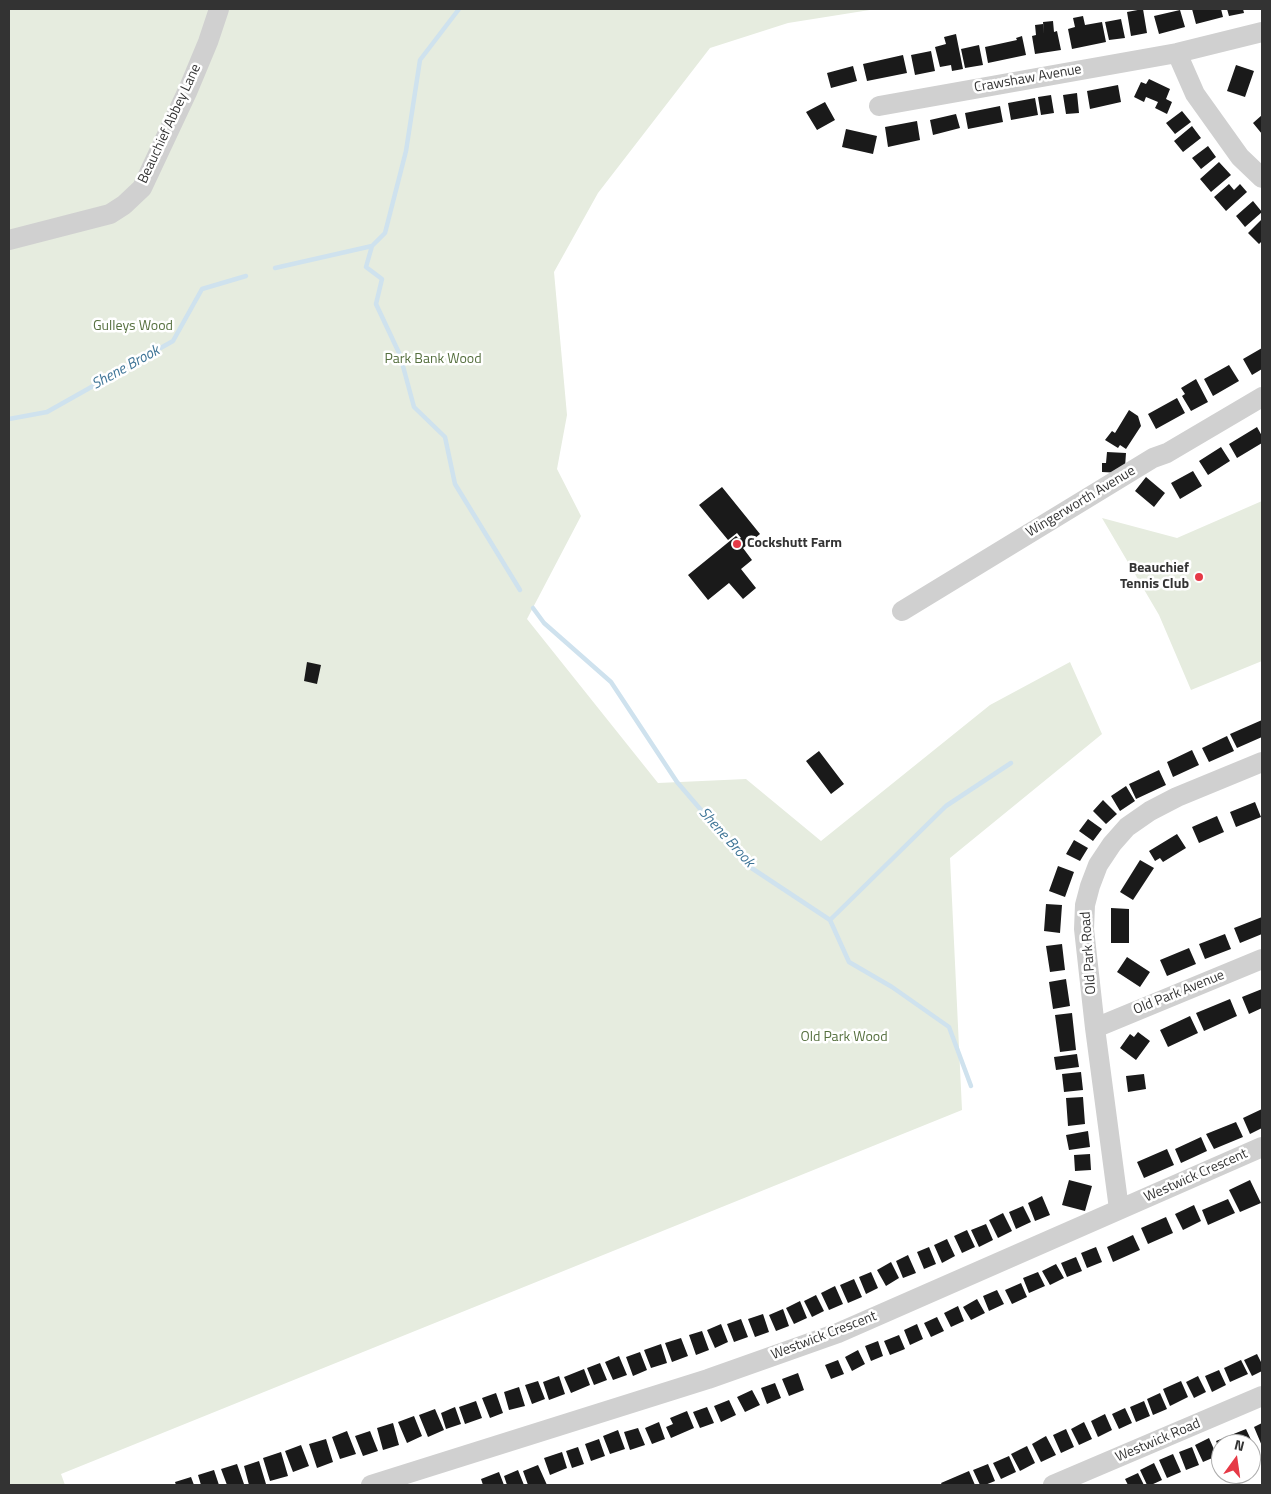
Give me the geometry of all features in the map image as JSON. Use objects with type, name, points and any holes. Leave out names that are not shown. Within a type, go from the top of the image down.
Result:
[{"type":"street","name":"Beauchief Abbey Lane","points":[[9,240],[110,214],[124,205],[142,188],[188,90],[208,42],[219,9]]},
{"type":"street","name":"Crawshaw Avenue","points":[[879,106],[1177,52],[1262,32]]},
{"type":"street","points":[[1177,52],[1195,94],[1240,156],[1262,178]]},
{"type":"street","name":"Wingerworth Avenue","points":[[902,611],[1154,458],[1167,453],[1262,397]]},
{"type":"street","name":"Old Park Road","points":[[1119,1209],[1084,929],[1087,896],[1098,865],[1112,844],[1127,827],[1150,811],[1177,797],[1262,762]]},
{"type":"street","name":"Old Park Avenue","points":[[1095,1028],[1262,959]]},
{"type":"street","name":"Westwick Crescent","points":[[372,1485],[708,1379],[805,1345],[1262,1147]]},
{"type":"street","name":"Westwick Road","points":[[1053,1485],[1262,1396]]},
{"type":"green space","points":[[9,9],[876,9],[788,23],[710,48],[598,193],[554,272],[567,415],[557,469],[581,516],[527,619],[658,783],[746,779],[821,841],[990,705],[1070,662],[1102,734],[950,858],[962,1110],[61,1474],[65,1485],[9,1485]]},
{"type":"green space","name":"Beauchief Tennis Club","points":[[1262,501],[1262,661],[1191,690],[1159,615],[1102,518],[1177,538]]},
{"type":"building","points":[[1143,9],[1147,33],[1131,36],[1127,12]]},
{"type":"building","points":[[1192,9],[1221,9],[1223,17],[1196,24]]},
{"type":"building","points":[[1227,9],[1243,9],[1244,13],[1229,16]]},
{"type":"building","points":[[1180,10],[1185,27],[1159,34],[1154,16]]},
{"type":"building","points":[[1083,16],[1085,25],[1102,22],[1106,42],[1072,49],[1068,29],[1075,27],[1073,18]]},
{"type":"building","points":[[1121,19],[1125,38],[1109,40],[1105,22]]},
{"type":"building","points":[[1053,21],[1054,32],[1057,31],[1061,50],[1035,54],[1032,36],[1036,35],[1035,25],[1043,24],[1044,34],[1043,22]]},
{"type":"building","points":[[956,34],[963,69],[952,71],[951,65],[940,67],[935,47],[946,44],[944,37]]},
{"type":"building","points":[[1022,36],[1026,55],[988,63],[985,47],[1017,40],[1016,38]]},
{"type":"building","points":[[979,45],[983,65],[965,68],[961,49]]},
{"type":"building","points":[[931,51],[935,71],[915,75],[911,55]]},
{"type":"building","points":[[903,55],[907,73],[867,81],[863,64]]},
{"type":"building","points":[[1236,65],[1254,71],[1245,97],[1227,91]]},
{"type":"building","points":[[853,66],[857,81],[831,88],[827,73]]},
{"type":"building","points":[[1149,79],[1170,89],[1166,99],[1172,102],[1167,114],[1155,108],[1158,102],[1146,97],[1144,102],[1134,97],[1141,82],[1146,84]]},
{"type":"building","points":[[1118,85],[1121,102],[1090,109],[1087,91]]},
{"type":"building","points":[[1077,93],[1079,113],[1066,114],[1063,95]]},
{"type":"building","points":[[1051,95],[1054,113],[1041,115],[1038,97]]},
{"type":"building","points":[[1035,98],[1038,115],[1011,120],[1008,103]]},
{"type":"building","points":[[825,102],[835,120],[817,130],[806,112]]},
{"type":"building","points":[[1000,106],[1003,122],[968,129],[965,113]]},
{"type":"building","points":[[1182,111],[1191,122],[1175,134],[1166,123]]},
{"type":"building","points":[[956,114],[960,128],[933,135],[930,120]]},
{"type":"building","points":[[1262,115],[1262,134],[1253,123]]},
{"type":"building","points":[[917,121],[920,140],[888,147],[885,127]]},
{"type":"building","points":[[1192,126],[1201,138],[1183,152],[1174,141]]},
{"type":"building","points":[[846,129],[877,136],[873,154],[842,147]]},
{"type":"building","points":[[1208,146],[1216,157],[1201,169],[1192,158]]},
{"type":"building","points":[[1219,162],[1231,175],[1211,192],[1200,179]]},
{"type":"building","points":[[1229,184],[1234,190],[1240,184],[1247,192],[1226,211],[1214,197]]},
{"type":"building","points":[[1253,201],[1262,212],[1245,227],[1236,216]]},
{"type":"building","points":[[1262,219],[1262,241],[1259,244],[1248,233]]},
{"type":"building","points":[[1262,348],[1262,369],[1252,375],[1243,359]]},
{"type":"building","points":[[1229,365],[1239,381],[1213,396],[1204,379]]},
{"type":"building","points":[[1196,379],[1208,402],[1191,411],[1182,396],[1185,394],[1181,388]]},
{"type":"building","points":[[1177,398],[1185,413],[1156,429],[1148,414]]},
{"type":"building","points":[[1129,410],[1138,416],[1141,426],[1126,449],[1120,445],[1118,448],[1105,440],[1112,431],[1115,433]]},
{"type":"building","points":[[1257,427],[1262,436],[1262,443],[1237,458],[1229,444]]},
{"type":"building","points":[[1221,447],[1230,461],[1208,475],[1199,461]]},
{"type":"building","points":[[1107,452],[1126,453],[1125,467],[1122,473],[1102,472],[1102,463],[1106,463]]},
{"type":"building","points":[[1193,471],[1202,486],[1180,499],[1171,483]]},
{"type":"building","points":[[1146,477],[1165,493],[1154,507],[1135,491]]},
{"type":"building","name":"Cockshutt Farm","points":[[722,487],[760,534],[754,539],[757,543],[754,545],[751,542],[743,548],[752,560],[741,569],[756,588],[743,599],[729,583],[708,600],[688,575],[736,536],[739,539],[741,538],[737,533],[728,540],[699,505]]},
{"type":"building","points":[[307,662],[321,665],[317,684],[304,681]]},
{"type":"building","points":[[1262,720],[1262,737],[1237,748],[1230,734]]},
{"type":"building","points":[[1227,736],[1234,751],[1209,762],[1202,748]]},
{"type":"building","points":[[1192,750],[1199,765],[1173,777],[1167,762]]},
{"type":"building","points":[[819,751],[844,784],[831,794],[806,761]]},
{"type":"building","points":[[1159,770],[1166,785],[1136,799],[1129,784]]},
{"type":"building","points":[[1126,786],[1135,801],[1120,811],[1111,796]]},
{"type":"building","points":[[1103,800],[1117,814],[1106,824],[1093,811]]},
{"type":"building","points":[[1255,802],[1261,817],[1236,827],[1230,812]]},
{"type":"building","points":[[1217,816],[1224,832],[1199,843],[1192,827]]},
{"type":"building","points":[[1088,819],[1102,829],[1093,841],[1079,831]]},
{"type":"building","points":[[1177,834],[1186,848],[1163,862],[1160,858],[1155,861],[1149,851]]},
{"type":"building","points":[[1074,840],[1088,848],[1080,861],[1066,854]]},
{"type":"building","points":[[1140,860],[1154,868],[1133,900],[1120,892]]},
{"type":"building","points":[[1058,866],[1074,872],[1065,897],[1049,891]]},
{"type":"building","points":[[1046,904],[1062,905],[1060,933],[1044,931]]},
{"type":"building","points":[[1111,908],[1129,909],[1129,943],[1111,943]]},
{"type":"building","points":[[1262,917],[1262,934],[1240,943],[1234,928]]},
{"type":"building","points":[[1225,934],[1231,949],[1205,959],[1199,944]]},
{"type":"building","points":[[1062,944],[1065,970],[1050,972],[1046,946]]},
{"type":"building","points":[[1189,948],[1196,964],[1167,976],[1160,960]]},
{"type":"building","points":[[1127,957],[1150,972],[1140,987],[1117,972]]},
{"type":"building","points":[[1066,979],[1070,1006],[1053,1009],[1049,982]]},
{"type":"building","points":[[1262,989],[1262,1008],[1249,1014],[1242,997]]},
{"type":"building","points":[[1230,999],[1237,1016],[1204,1031],[1196,1013]]},
{"type":"building","points":[[1072,1013],[1076,1050],[1060,1052],[1055,1015]]},
{"type":"building","points":[[1190,1016],[1198,1033],[1168,1047],[1160,1030]]},
{"type":"building","points":[[1138,1032],[1150,1041],[1136,1060],[1120,1048],[1130,1034],[1134,1037]]},
{"type":"building","points":[[1077,1054],[1079,1067],[1056,1070],[1054,1057]]},
{"type":"building","points":[[1081,1072],[1083,1090],[1064,1092],[1062,1074]]},
{"type":"building","points":[[1144,1074],[1146,1089],[1128,1092],[1126,1076]]},
{"type":"building","points":[[1083,1097],[1085,1124],[1068,1126],[1066,1098]]},
{"type":"building","points":[[1262,1109],[1262,1128],[1250,1134],[1243,1118]]},
{"type":"building","points":[[1236,1122],[1243,1137],[1214,1149],[1206,1134]]},
{"type":"building","points":[[1088,1131],[1090,1147],[1069,1150],[1066,1135]]},
{"type":"building","points":[[1201,1137],[1207,1151],[1181,1163],[1175,1149]]},
{"type":"building","points":[[1167,1149],[1174,1165],[1144,1178],[1137,1162]]},
{"type":"building","points":[[1090,1154],[1091,1170],[1075,1171],[1074,1155]]},
{"type":"building","points":[[1069,1180],[1092,1186],[1085,1211],[1062,1205]]},
{"type":"building","points":[[1250,1180],[1261,1203],[1240,1212],[1229,1190]]},
{"type":"building","points":[[1042,1196],[1050,1215],[1035,1221],[1028,1203]]},
{"type":"building","points":[[1228,1199],[1235,1213],[1208,1225],[1202,1210]]},
{"type":"building","points":[[1194,1205],[1201,1221],[1183,1230],[1175,1214]]},
{"type":"building","points":[[1023,1206],[1031,1222],[1016,1229],[1009,1212]]},
{"type":"building","points":[[1003,1213],[1012,1231],[998,1238],[989,1220]]},
{"type":"building","points":[[1166,1217],[1173,1233],[1148,1244],[1141,1228]]},
{"type":"building","points":[[986,1224],[993,1240],[979,1247],[971,1230]]},
{"type":"building","points":[[967,1230],[975,1247],[962,1253],[954,1236]]},
{"type":"building","points":[[1133,1235],[1140,1250],[1113,1262],[1107,1247]]},
{"type":"building","points":[[947,1239],[955,1256],[942,1263],[934,1245]]},
{"type":"building","points":[[929,1247],[936,1264],[924,1269],[917,1252]]},
{"type":"building","points":[[1096,1247],[1102,1262],[1087,1268],[1081,1253]]},
{"type":"building","points":[[908,1255],[916,1273],[903,1278],[896,1261]]},
{"type":"building","points":[[1076,1257],[1082,1271],[1067,1277],[1061,1263]]},
{"type":"building","points":[[891,1262],[899,1278],[886,1286],[877,1270]]},
{"type":"building","points":[[1056,1264],[1064,1278],[1050,1285],[1042,1271]]},
{"type":"building","points":[[871,1272],[878,1288],[866,1294],[859,1277]]},
{"type":"building","points":[[1038,1272],[1045,1286],[1029,1293],[1023,1278]]},
{"type":"building","points":[[854,1279],[862,1297],[848,1303],[840,1285]]},
{"type":"building","points":[[1021,1283],[1027,1297],[1012,1304],[1005,1290]]},
{"type":"building","points":[[835,1286],[843,1304],[829,1310],[821,1293]]},
{"type":"building","points":[[997,1290],[1004,1304],[989,1311],[983,1296]]},
{"type":"building","points":[[816,1295],[824,1311],[812,1317],[804,1301]]},
{"type":"building","points":[[977,1299],[985,1313],[971,1320],[963,1307]]},
{"type":"building","points":[[800,1301],[807,1318],[794,1324],[786,1308]]},
{"type":"building","points":[[958,1306],[964,1321],[951,1327],[944,1313]]},
{"type":"building","points":[[783,1309],[789,1326],[776,1331],[769,1315]]},
{"type":"building","points":[[763,1314],[769,1332],[755,1337],[748,1319]]},
{"type":"building","points":[[937,1317],[944,1331],[931,1337],[924,1323]]},
{"type":"building","points":[[741,1319],[748,1337],[734,1342],[727,1324]]},
{"type":"building","points":[[721,1324],[728,1342],[715,1348],[707,1330]]},
{"type":"building","points":[[917,1324],[923,1339],[910,1345],[904,1330]]},
{"type":"building","points":[[702,1331],[709,1350],[696,1355],[689,1335]]},
{"type":"building","points":[[899,1335],[905,1349],[890,1355],[884,1341]]},
{"type":"building","points":[[681,1338],[688,1356],[672,1362],[665,1343]]},
{"type":"building","points":[[878,1341],[883,1356],[871,1361],[865,1346]]},
{"type":"building","points":[[661,1344],[667,1363],[651,1368],[644,1350]]},
{"type":"building","points":[[858,1350],[865,1364],[852,1371],[845,1357]]},
{"type":"building","points":[[640,1352],[647,1370],[633,1376],[626,1357]]},
{"type":"building","points":[[1257,1354],[1262,1364],[1262,1371],[1252,1376],[1244,1360]]},
{"type":"building","points":[[619,1356],[627,1375],[613,1380],[605,1362]]},
{"type":"building","points":[[838,1360],[844,1374],[831,1379],[825,1365]]},
{"type":"building","points":[[1241,1360],[1248,1374],[1230,1382],[1224,1368]]},
{"type":"building","points":[[600,1363],[607,1380],[594,1385],[587,1368]]},
{"type":"building","points":[[584,1369],[590,1385],[571,1393],[564,1377]]},
{"type":"building","points":[[1219,1370],[1226,1385],[1212,1392],[1205,1376]]},
{"type":"building","points":[[798,1373],[804,1390],[789,1396],[782,1379]]},
{"type":"building","points":[[559,1376],[565,1394],[549,1400],[543,1382]]},
{"type":"building","points":[[1198,1376],[1206,1392],[1194,1398],[1186,1382]]},
{"type":"building","points":[[538,1381],[545,1399],[532,1404],[525,1385]]},
{"type":"building","points":[[1181,1381],[1188,1397],[1170,1406],[1163,1389]]},
{"type":"building","points":[[775,1383],[781,1398],[767,1404],[761,1388]]},
{"type":"building","points":[[519,1387],[525,1406],[509,1410],[504,1392]]},
{"type":"building","points":[[752,1390],[760,1405],[745,1412],[737,1397]]},
{"type":"building","points":[[496,1393],[503,1413],[490,1418],[482,1398]]},
{"type":"building","points":[[1160,1393],[1167,1409],[1153,1415],[1147,1399]]},
{"type":"building","points":[[729,1400],[736,1415],[721,1422],[714,1406]]},
{"type":"building","points":[[476,1401],[482,1418],[465,1424],[459,1407]]},
{"type":"building","points":[[1144,1401],[1150,1416],[1136,1422],[1130,1407]]},
{"type":"building","points":[[455,1407],[461,1424],[446,1429],[441,1413]]},
{"type":"building","points":[[707,1407],[714,1423],[700,1428],[693,1412]]},
{"type":"building","points":[[1125,1408],[1132,1423],[1119,1429],[1112,1414]]},
{"type":"building","points":[[435,1409],[444,1430],[428,1437],[419,1415]]},
{"type":"building","points":[[687,1411],[694,1428],[671,1438],[666,1427],[673,1424],[670,1418]]},
{"type":"building","points":[[1105,1414],[1112,1430],[1098,1437],[1091,1421]]},
{"type":"building","points":[[414,1416],[422,1436],[407,1443],[398,1422]]},
{"type":"building","points":[[659,1422],[665,1439],[652,1444],[645,1428]]},
{"type":"building","points":[[1084,1422],[1092,1439],[1079,1445],[1071,1429]]},
{"type":"building","points":[[393,1423],[399,1445],[383,1450],[377,1428]]},
{"type":"building","points":[[1262,1423],[1262,1446],[1261,1434],[1257,1434],[1254,1427]]},
{"type":"building","points":[[638,1428],[645,1445],[630,1450],[624,1432]]},
{"type":"building","points":[[1066,1429],[1074,1447],[1061,1453],[1053,1435]]},
{"type":"building","points":[[1246,1429],[1248,1434],[1234,1434]]},
{"type":"building","points":[[618,1430],[625,1449],[610,1454],[603,1436]]},
{"type":"building","points":[[347,1431],[356,1454],[340,1459],[332,1437]]},
{"type":"building","points":[[370,1431],[378,1451],[363,1456],[355,1436]]},
{"type":"building","points":[[1046,1436],[1056,1455],[1041,1462],[1032,1444]]},
{"type":"building","points":[[1209,1438],[1211,1442],[1211,1459],[1203,1462],[1195,1445]]},
{"type":"building","points":[[326,1439],[333,1462],[317,1468],[309,1444]]},
{"type":"building","points":[[599,1439],[605,1456],[591,1461],[585,1444]]},
{"type":"building","points":[[301,1445],[309,1466],[293,1472],[285,1451]]},
{"type":"building","points":[[1027,1446],[1035,1463],[1020,1471],[1011,1454]]},
{"type":"building","points":[[578,1447],[584,1464],[572,1468],[566,1451]]},
{"type":"building","points":[[1192,1447],[1199,1465],[1186,1470],[1179,1452]]},
{"type":"building","points":[[281,1452],[288,1476],[270,1481],[263,1458]]},
{"type":"building","points":[[562,1452],[567,1468],[550,1475],[544,1458]]},
{"type":"building","points":[[1173,1454],[1181,1472],[1167,1478],[1159,1460]]},
{"type":"building","points":[[1009,1456],[1016,1472],[1001,1479],[993,1463]]},
{"type":"building","points":[[259,1461],[266,1484],[249,1485],[244,1466]]},
{"type":"building","points":[[1154,1463],[1162,1480],[1147,1485],[1140,1470]]},
{"type":"building","points":[[237,1464],[244,1484],[227,1485],[221,1469]]},
{"type":"building","points":[[988,1464],[995,1481],[980,1485],[973,1470]]},
{"type":"building","points":[[538,1465],[547,1485],[528,1485],[523,1471]]},
{"type":"building","points":[[214,1470],[219,1485],[201,1485],[198,1475]]},
{"type":"building","points":[[518,1470],[524,1485],[507,1485],[504,1476]]},
{"type":"building","points":[[969,1471],[975,1485],[942,1485],[941,1483]]},
{"type":"building","points":[[499,1472],[504,1485],[483,1485],[481,1479]]},
{"type":"building","points":[[1138,1473],[1144,1485],[1128,1485],[1125,1479]]},
{"type":"building","points":[[191,1477],[194,1485],[176,1485],[175,1482]]},
{"type":"waterway","name":"Shene Brook","points":[[275,268],[372,246],[385,233],[406,151],[420,60],[459,9]]},
{"type":"waterway","name":"Shene Brook","points":[[372,246],[366,267],[382,279],[376,304],[400,355],[414,407],[445,437],[455,484],[520,590]]},
{"type":"waterway","name":"Shene Brook","points":[[9,419],[47,412],[173,341],[202,289],[246,276]]},
{"type":"waterway","name":"Shene Brook","points":[[533,608],[544,623],[611,682],[677,782],[750,867],[830,920],[849,962],[892,987],[949,1027],[971,1086]]},
{"type":"waterway","points":[[830,920],[946,806],[1011,763]]},
{"type":"place","name":"Cockshutt Farm","points":[[737,544]]},
{"type":"place","name":"Beauchief Tennis Club","points":[[1199,577]]},
{"type":"park label","name":"Gulleys Wood","points":[[133,327]]},
{"type":"park label","name":"Park Bank Wood","points":[[433,360]]},
{"type":"park label","name":"Old Park Wood","points":[[844,1038]]}]
